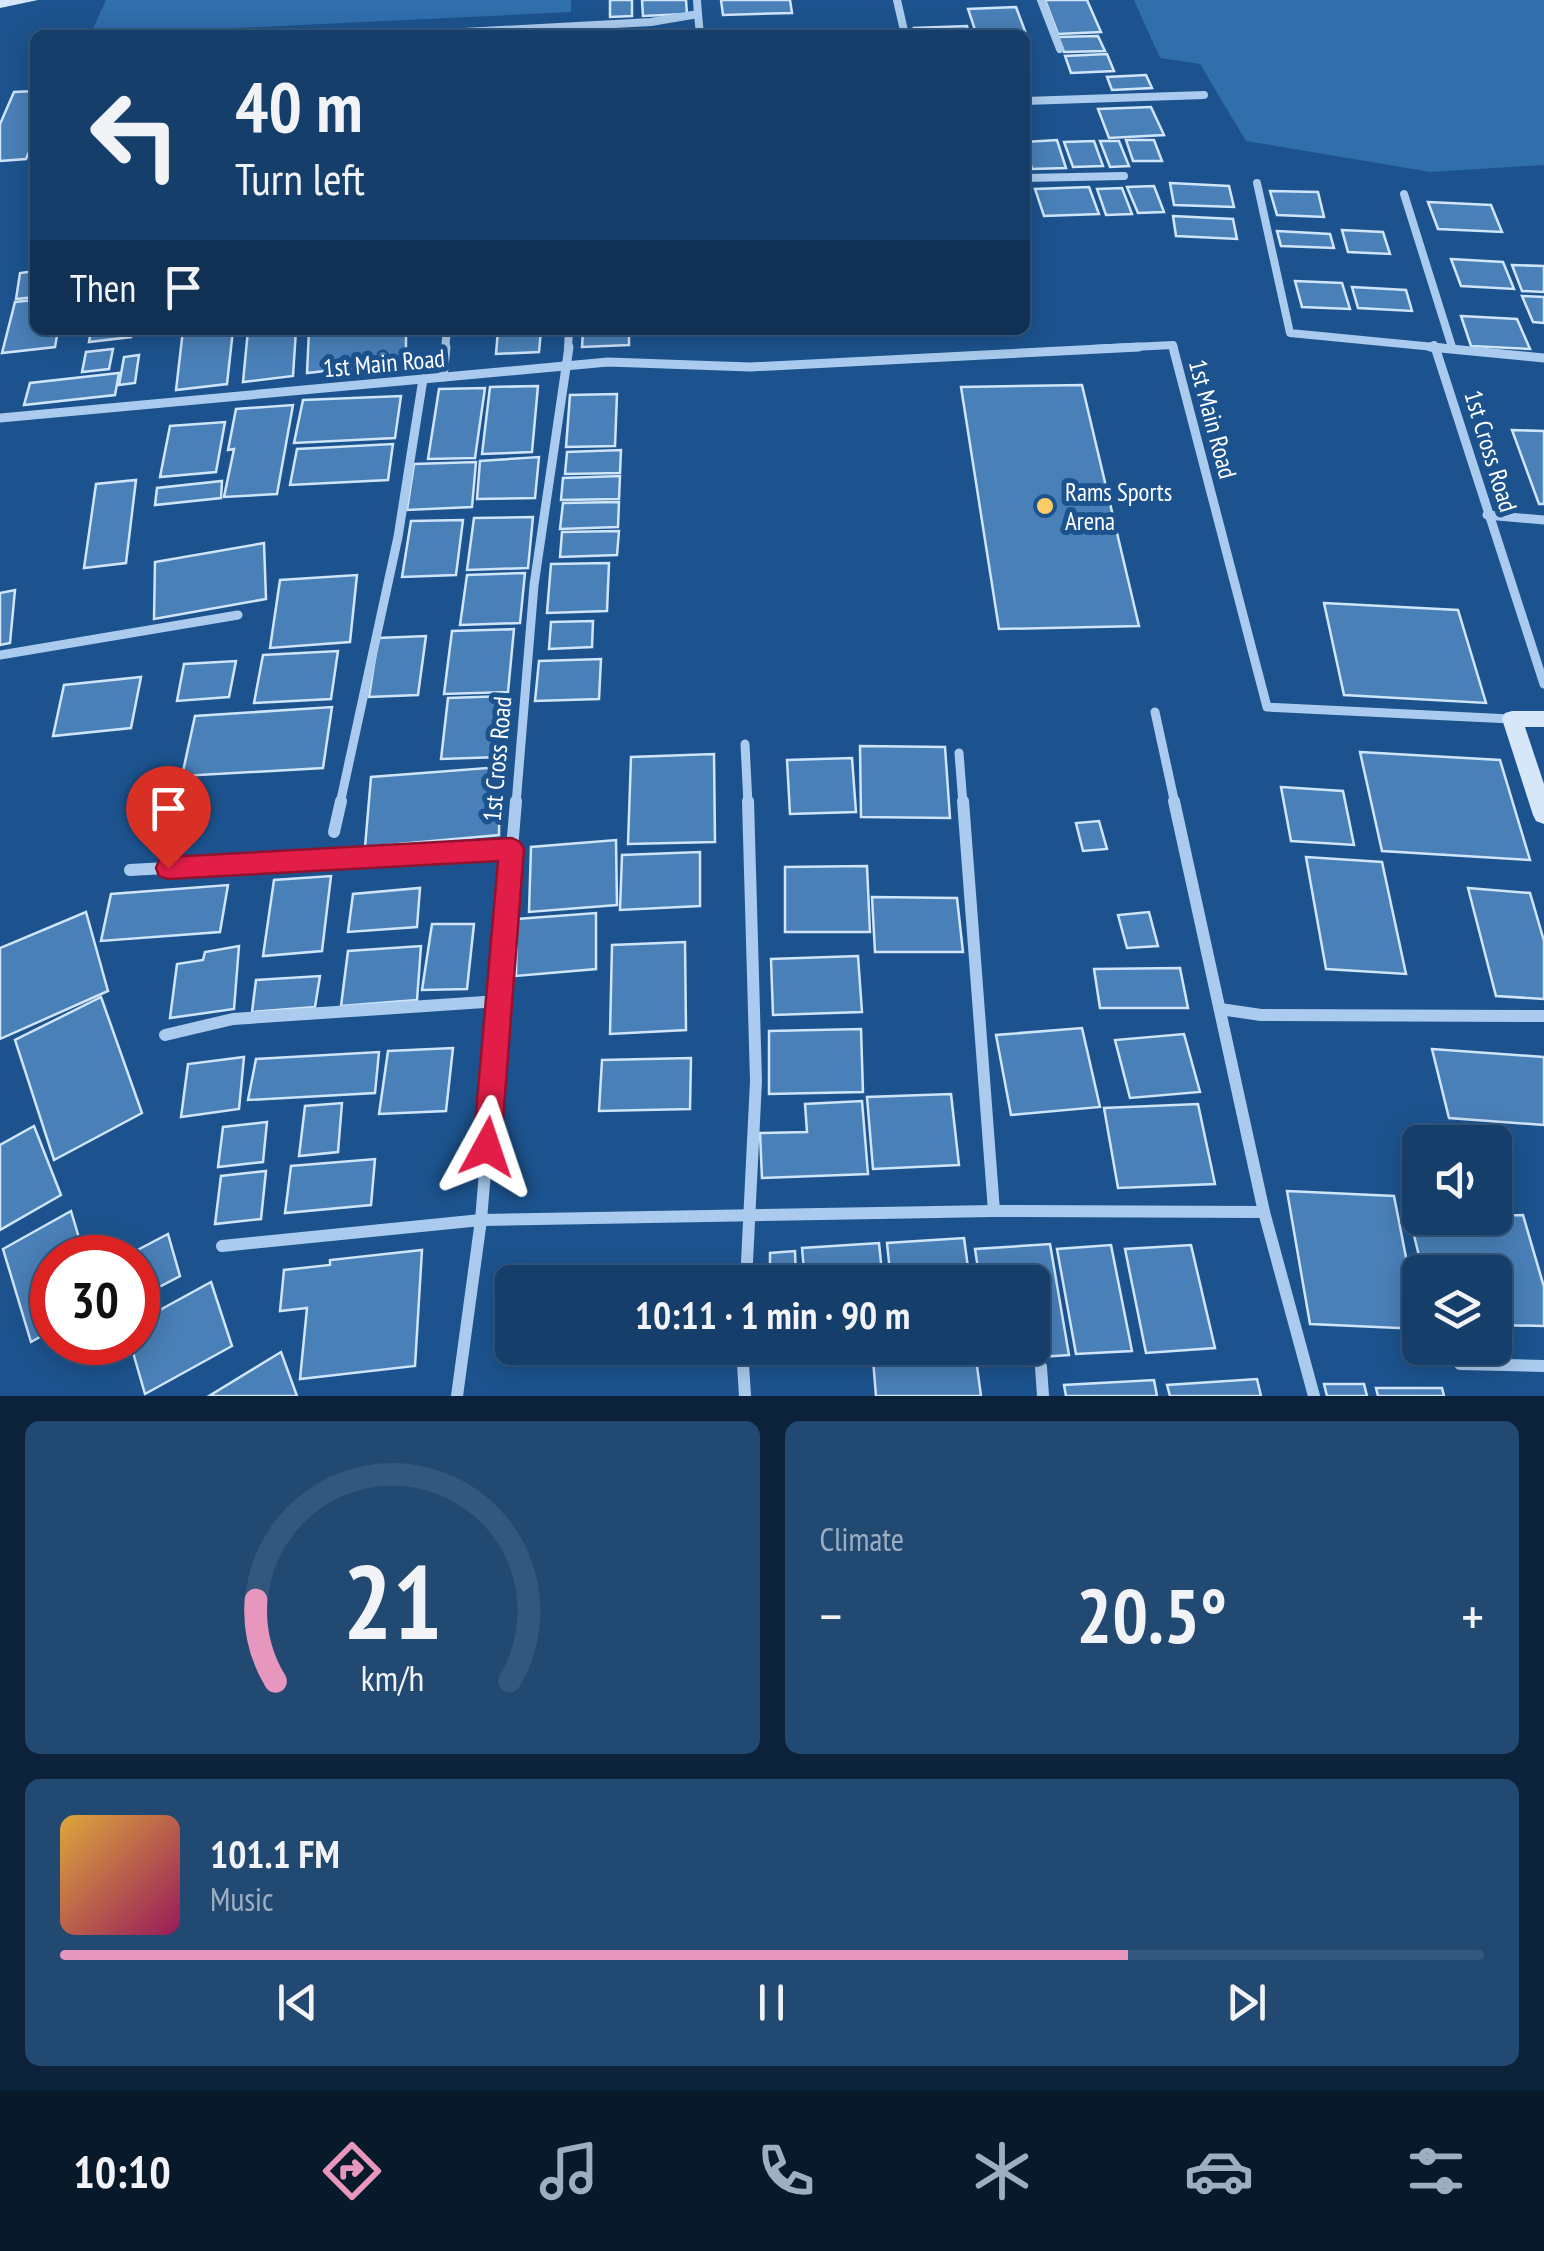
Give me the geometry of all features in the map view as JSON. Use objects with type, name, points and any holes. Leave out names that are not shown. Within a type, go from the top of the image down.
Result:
[{"type":"street","points":[[0,4],[32,0]]},
{"type":"street","points":[[698,0],[700,30]]},
{"type":"street","points":[[897,0],[904,30]]},
{"type":"street","points":[[1041,0],[1060,50]]},
{"type":"street","points":[[501,30],[651,22],[698,14]]},
{"type":"street","points":[[1030,101],[1204,96]]},
{"type":"street","points":[[1030,178],[1124,176]]},
{"type":"street","points":[[1257,184],[1290,334],[1434,344],[1544,358]]},
{"type":"street","points":[[1404,194],[1452,347]]},
{"type":"street","points":[[443,377],[447,335]]},
{"type":"street","name":"1st Cross Road","points":[[457,1396],[481,1220],[534,584],[568,366],[568,335]]},
{"type":"street","name":"1st Cross Road","points":[[1434,344],[1544,684]]},
{"type":"street","name":"1st Main Road","points":[[0,418],[608,362],[750,367],[1173,345],[1266,707],[1512,720]]},
{"type":"street","points":[[334,832],[398,537],[424,379]]},
{"type":"street","points":[[1487,515],[1544,520]]},
{"type":"street","points":[[0,654],[238,616]]},
{"type":"street","points":[[1155,712],[1264,1212],[1314,1396]]},
{"type":"street","points":[[1544,719],[1512,720],[1544,815]]},
{"type":"street","points":[[745,744],[756,980],[753,1217],[748,1265]]},
{"type":"street","points":[[959,753],[994,1212]]},
{"type":"street","points":[[130,870],[512,849]]},
{"type":"street","points":[[165,1035],[233,1020],[499,1001]]},
{"type":"street","points":[[1220,1010],[1261,1014],[1544,1016]]},
{"type":"street","points":[[222,1246],[481,1220],[1264,1212]]},
{"type":"street","points":[[743,1365],[745,1396]]},
{"type":"street","points":[[1502,1365],[1544,1366]]},
{"type":"street","points":[[1041,1366],[1044,1396]]},
{"type":"shaded area","points":[[106,0],[571,0],[571,12],[195,30],[92,30]]},
{"type":"shaded area","points":[[1134,0],[1544,0],[1544,165],[1431,172],[1246,141],[1200,64],[1160,58]]},
{"type":"building","points":[[610,0],[632,0],[632,16],[610,17]]},
{"type":"building","points":[[642,0],[686,0],[687,14],[643,16]]},
{"type":"building","points":[[721,0],[790,0],[792,13],[723,15]]},
{"type":"building","points":[[1045,0],[1087,0],[1101,32],[1058,34]]},
{"type":"building","points":[[1016,7],[1025,30],[975,30],[968,9]]},
{"type":"building","points":[[967,26],[968,30],[915,30]]},
{"type":"building","points":[[1098,36],[1105,51],[1064,52],[1058,37]]},
{"type":"building","points":[[1107,54],[1114,71],[1071,73],[1065,56]]},
{"type":"building","points":[[1146,75],[1152,88],[1112,90],[1107,77]]},
{"type":"building","points":[[30,91],[30,150],[26,159],[0,161],[0,124],[14,92]]},
{"type":"building","points":[[1151,107],[1164,135],[1109,138],[1098,109]]},
{"type":"building","points":[[1057,140],[1066,168],[1032,169],[1030,142]]},
{"type":"building","points":[[1126,140],[1154,140],[1162,161],[1133,161]]},
{"type":"building","points":[[1094,141],[1103,166],[1073,167],[1064,142]]},
{"type":"building","points":[[1100,141],[1119,141],[1129,166],[1110,167]]},
{"type":"building","points":[[1170,183],[1229,186],[1234,207],[1174,205]]},
{"type":"building","points":[[1154,186],[1164,212],[1138,213],[1127,187]]},
{"type":"building","points":[[1089,187],[1099,214],[1044,216],[1035,189]]},
{"type":"building","points":[[1122,188],[1132,214],[1106,215],[1097,189]]},
{"type":"building","points":[[1270,191],[1318,192],[1324,217],[1277,215]]},
{"type":"building","points":[[1428,202],[1491,205],[1502,232],[1438,229]]},
{"type":"building","points":[[1173,216],[1233,219],[1237,239],[1176,236]]},
{"type":"building","points":[[1342,230],[1383,232],[1390,254],[1348,252]]},
{"type":"building","points":[[1277,231],[1330,234],[1334,248],[1281,246]]},
{"type":"building","points":[[1451,259],[1503,262],[1514,289],[1461,286]]},
{"type":"building","points":[[1512,265],[1544,266],[1544,292],[1522,291]]},
{"type":"building","points":[[30,272],[30,298],[16,299],[20,273]]},
{"type":"building","points":[[1295,281],[1342,283],[1350,309],[1302,307]]},
{"type":"building","points":[[1352,287],[1406,290],[1412,311],[1358,308]]},
{"type":"building","points":[[1522,296],[1544,297],[1544,323],[1533,322]]},
{"type":"building","points":[[30,300],[30,335],[57,335],[55,347],[2,353],[15,302]]},
{"type":"building","points":[[1461,316],[1517,319],[1530,349],[1471,346]]},
{"type":"building","points":[[90,335],[131,335],[131,337],[89,342]]},
{"type":"building","points":[[182,335],[232,335],[227,384],[176,390]]},
{"type":"building","points":[[248,335],[296,335],[293,376],[243,382]]},
{"type":"building","points":[[309,335],[406,335],[406,362],[307,373]]},
{"type":"building","points":[[498,335],[541,335],[539,352],[496,354]]},
{"type":"building","points":[[583,335],[629,335],[629,345],[582,347]]},
{"type":"building","points":[[113,349],[109,369],[82,372],[86,352]]},
{"type":"building","points":[[139,355],[135,383],[119,385],[124,357]]},
{"type":"building","points":[[119,373],[115,395],[24,405],[30,383]]},
{"type":"building","name":"Rams Sports Arena","points":[[1082,385],[1139,626],[999,629],[961,387]]},
{"type":"building","points":[[538,386],[532,452],[482,454],[490,387]]},
{"type":"building","points":[[485,388],[475,458],[428,459],[439,389]]},
{"type":"building","points":[[617,394],[615,446],[566,447],[570,395]]},
{"type":"building","points":[[401,396],[395,438],[294,443],[303,400]]},
{"type":"building","points":[[293,405],[277,494],[224,497],[234,449],[228,450],[236,409]]},
{"type":"building","points":[[225,422],[216,472],[160,477],[170,426]]},
{"type":"building","points":[[1512,430],[1544,431],[1544,504],[1539,504]]},
{"type":"building","points":[[393,444],[388,480],[290,485],[297,449]]},
{"type":"building","points":[[621,450],[620,473],[565,474],[567,452]]},
{"type":"building","points":[[539,457],[535,498],[477,499],[480,461]]},
{"type":"building","points":[[476,462],[472,507],[407,510],[414,464]]},
{"type":"building","points":[[620,476],[619,499],[561,500],[563,478]]},
{"type":"building","points":[[136,480],[126,563],[84,568],[96,484]]},
{"type":"building","points":[[222,481],[221,498],[155,505],[157,488]]},
{"type":"building","points":[[619,502],[618,527],[560,529],[563,503]]},
{"type":"building","points":[[533,517],[528,568],[467,570],[474,518]]},
{"type":"building","points":[[463,520],[456,575],[402,577],[411,521]]},
{"type":"building","points":[[619,531],[617,555],[560,557],[562,532]]},
{"type":"building","points":[[264,543],[266,599],[154,619],[155,562]]},
{"type":"building","points":[[609,563],[607,611],[547,613],[551,564]]},
{"type":"building","points":[[525,573],[520,623],[460,625],[467,575]]},
{"type":"building","points":[[357,575],[350,642],[270,648],[280,580]]},
{"type":"building","points":[[15,590],[10,643],[0,645],[0,593]]},
{"type":"building","points":[[1324,603],[1458,610],[1486,703],[1344,695]]},
{"type":"building","points":[[593,621],[592,647],[549,649],[551,622]]},
{"type":"building","points":[[514,629],[508,692],[444,694],[452,631]]},
{"type":"building","points":[[426,636],[418,695],[369,697],[378,638]]},
{"type":"building","points":[[338,651],[331,699],[254,703],[263,655]]},
{"type":"building","points":[[601,659],[599,699],[535,701],[539,661]]},
{"type":"building","points":[[236,661],[229,697],[177,701],[184,664]]},
{"type":"building","points":[[141,677],[131,728],[53,736],[64,685]]},
{"type":"building","points":[[506,696],[500,757],[441,759],[448,698]]},
{"type":"building","points":[[332,707],[323,768],[182,776],[195,716]]},
{"type":"building","points":[[860,746],[945,747],[950,818],[861,817]]},
{"type":"building","points":[[1360,752],[1500,760],[1530,860],[1382,851]]},
{"type":"building","points":[[714,754],[715,842],[628,844],[631,757]]},
{"type":"building","points":[[852,758],[856,812],[790,814],[787,760]]},
{"type":"building","points":[[500,767],[499,835],[365,847],[371,777]]},
{"type":"building","points":[[1281,787],[1343,791],[1354,845],[1291,841]]},
{"type":"building","points":[[1099,821],[1107,849],[1083,851],[1076,823]]},
{"type":"building","points":[[616,840],[617,905],[529,912],[531,847]]},
{"type":"building","points":[[700,852],[700,906],[620,910],[622,855]]},
{"type":"building","points":[[1306,857],[1382,862],[1406,974],[1326,969]]},
{"type":"building","points":[[867,866],[870,932],[785,932],[785,867]]},
{"type":"building","points":[[331,876],[322,951],[263,956],[274,880]]},
{"type":"building","points":[[228,885],[220,932],[101,941],[111,894]]},
{"type":"building","points":[[420,888],[417,927],[348,932],[353,894]]},
{"type":"building","points":[[1468,888],[1530,893],[1544,941],[1544,999],[1496,996]]},
{"type":"building","points":[[872,897],[957,898],[963,952],[875,952]]},
{"type":"building","points":[[86,912],[108,991],[0,1039],[0,948]]},
{"type":"building","points":[[1149,912],[1158,946],[1127,948],[1118,915]]},
{"type":"building","points":[[596,913],[596,969],[516,976],[517,919]]},
{"type":"building","points":[[432,924],[474,924],[467,989],[422,990]]},
{"type":"building","points":[[685,942],[686,1030],[610,1034],[612,945]]},
{"type":"building","points":[[239,946],[234,1009],[170,1018],[177,964],[203,960],[205,952]]},
{"type":"building","points":[[421,946],[417,1000],[341,1006],[348,951]]},
{"type":"building","points":[[858,956],[862,1012],[773,1015],[771,959]]},
{"type":"building","points":[[1180,968],[1188,1008],[1100,1008],[1094,969]]},
{"type":"building","points":[[320,976],[315,1007],[252,1012],[256,980]]},
{"type":"building","points":[[101,997],[142,1113],[54,1160],[15,1040]]},
{"type":"building","points":[[1082,1028],[1100,1107],[1011,1115],[996,1035]]},
{"type":"building","points":[[861,1029],[863,1092],[769,1094],[769,1031]]},
{"type":"building","points":[[1184,1034],[1200,1092],[1130,1098],[1115,1040]]},
{"type":"building","points":[[453,1048],[446,1111],[379,1114],[388,1051]]},
{"type":"building","points":[[1432,1049],[1544,1057],[1544,1125],[1449,1118]]},
{"type":"building","points":[[379,1052],[375,1093],[248,1100],[256,1059]]},
{"type":"building","points":[[244,1057],[239,1109],[181,1117],[188,1064]]},
{"type":"building","points":[[691,1058],[690,1109],[599,1111],[602,1060]]},
{"type":"building","points":[[951,1094],[959,1165],[873,1169],[867,1097]]},
{"type":"building","points":[[862,1101],[868,1174],[762,1178],[760,1133],[807,1132],[805,1104]]},
{"type":"building","points":[[342,1103],[338,1152],[299,1156],[305,1106]]},
{"type":"building","points":[[1198,1104],[1215,1184],[1118,1188],[1104,1108]]},
{"type":"building","points":[[267,1122],[263,1162],[218,1167],[223,1127]]},
{"type":"building","points":[[34,1126],[61,1195],[0,1230],[0,1145]]},
{"type":"building","points":[[375,1159],[371,1205],[285,1213],[291,1166]]},
{"type":"building","points":[[266,1171],[261,1219],[215,1224],[221,1176]]},
{"type":"building","points":[[1287,1191],[1394,1196],[1406,1255],[1402,1255],[1402,1328],[1310,1324]]},
{"type":"building","points":[[71,1211],[78,1235],[30,1235],[30,1339],[3,1249]]},
{"type":"building","points":[[1512,1215],[1523,1215],[1544,1287],[1544,1326],[1512,1325],[1512,1255],[1419,1255],[1414,1235],[1512,1235]]},
{"type":"building","points":[[168,1234],[180,1276],[160,1286],[160,1238]]},
{"type":"building","points":[[964,1238],[968,1265],[889,1265],[887,1243]]},
{"type":"building","points":[[879,1243],[881,1265],[804,1265],[802,1248]]},
{"type":"building","points":[[1050,1244],[1069,1355],[1050,1356],[1050,1265],[977,1265],[975,1249]]},
{"type":"building","points":[[1111,1245],[1132,1351],[1076,1354],[1057,1249]]},
{"type":"building","points":[[1191,1245],[1215,1348],[1146,1353],[1125,1249]]},
{"type":"building","points":[[422,1250],[415,1366],[300,1379],[307,1308],[280,1311],[284,1270],[330,1265],[330,1260]]},
{"type":"building","points":[[795,1251],[795,1265],[770,1265],[770,1253]]},
{"type":"building","points":[[211,1282],[232,1346],[145,1394],[137,1365],[160,1365],[160,1310]]},
{"type":"building","points":[[281,1352],[297,1396],[209,1396]]},
{"type":"building","points":[[873,1365],[977,1365],[981,1396],[876,1396]]},
{"type":"building","points":[[1257,1379],[1261,1396],[1170,1396],[1167,1385]]},
{"type":"building","points":[[1154,1380],[1157,1396],[1066,1396],[1064,1385]]},
{"type":"building","points":[[1324,1384],[1364,1384],[1367,1396],[1327,1396]]},
{"type":"building","points":[[1376,1388],[1442,1388],[1444,1396],[1378,1396]]},
{"type":"place","name":"Rams Sports Arena","points":[[1045,506]]},
{"type":"route","points":[[168,868],[512,849],[487,1147]]}]
